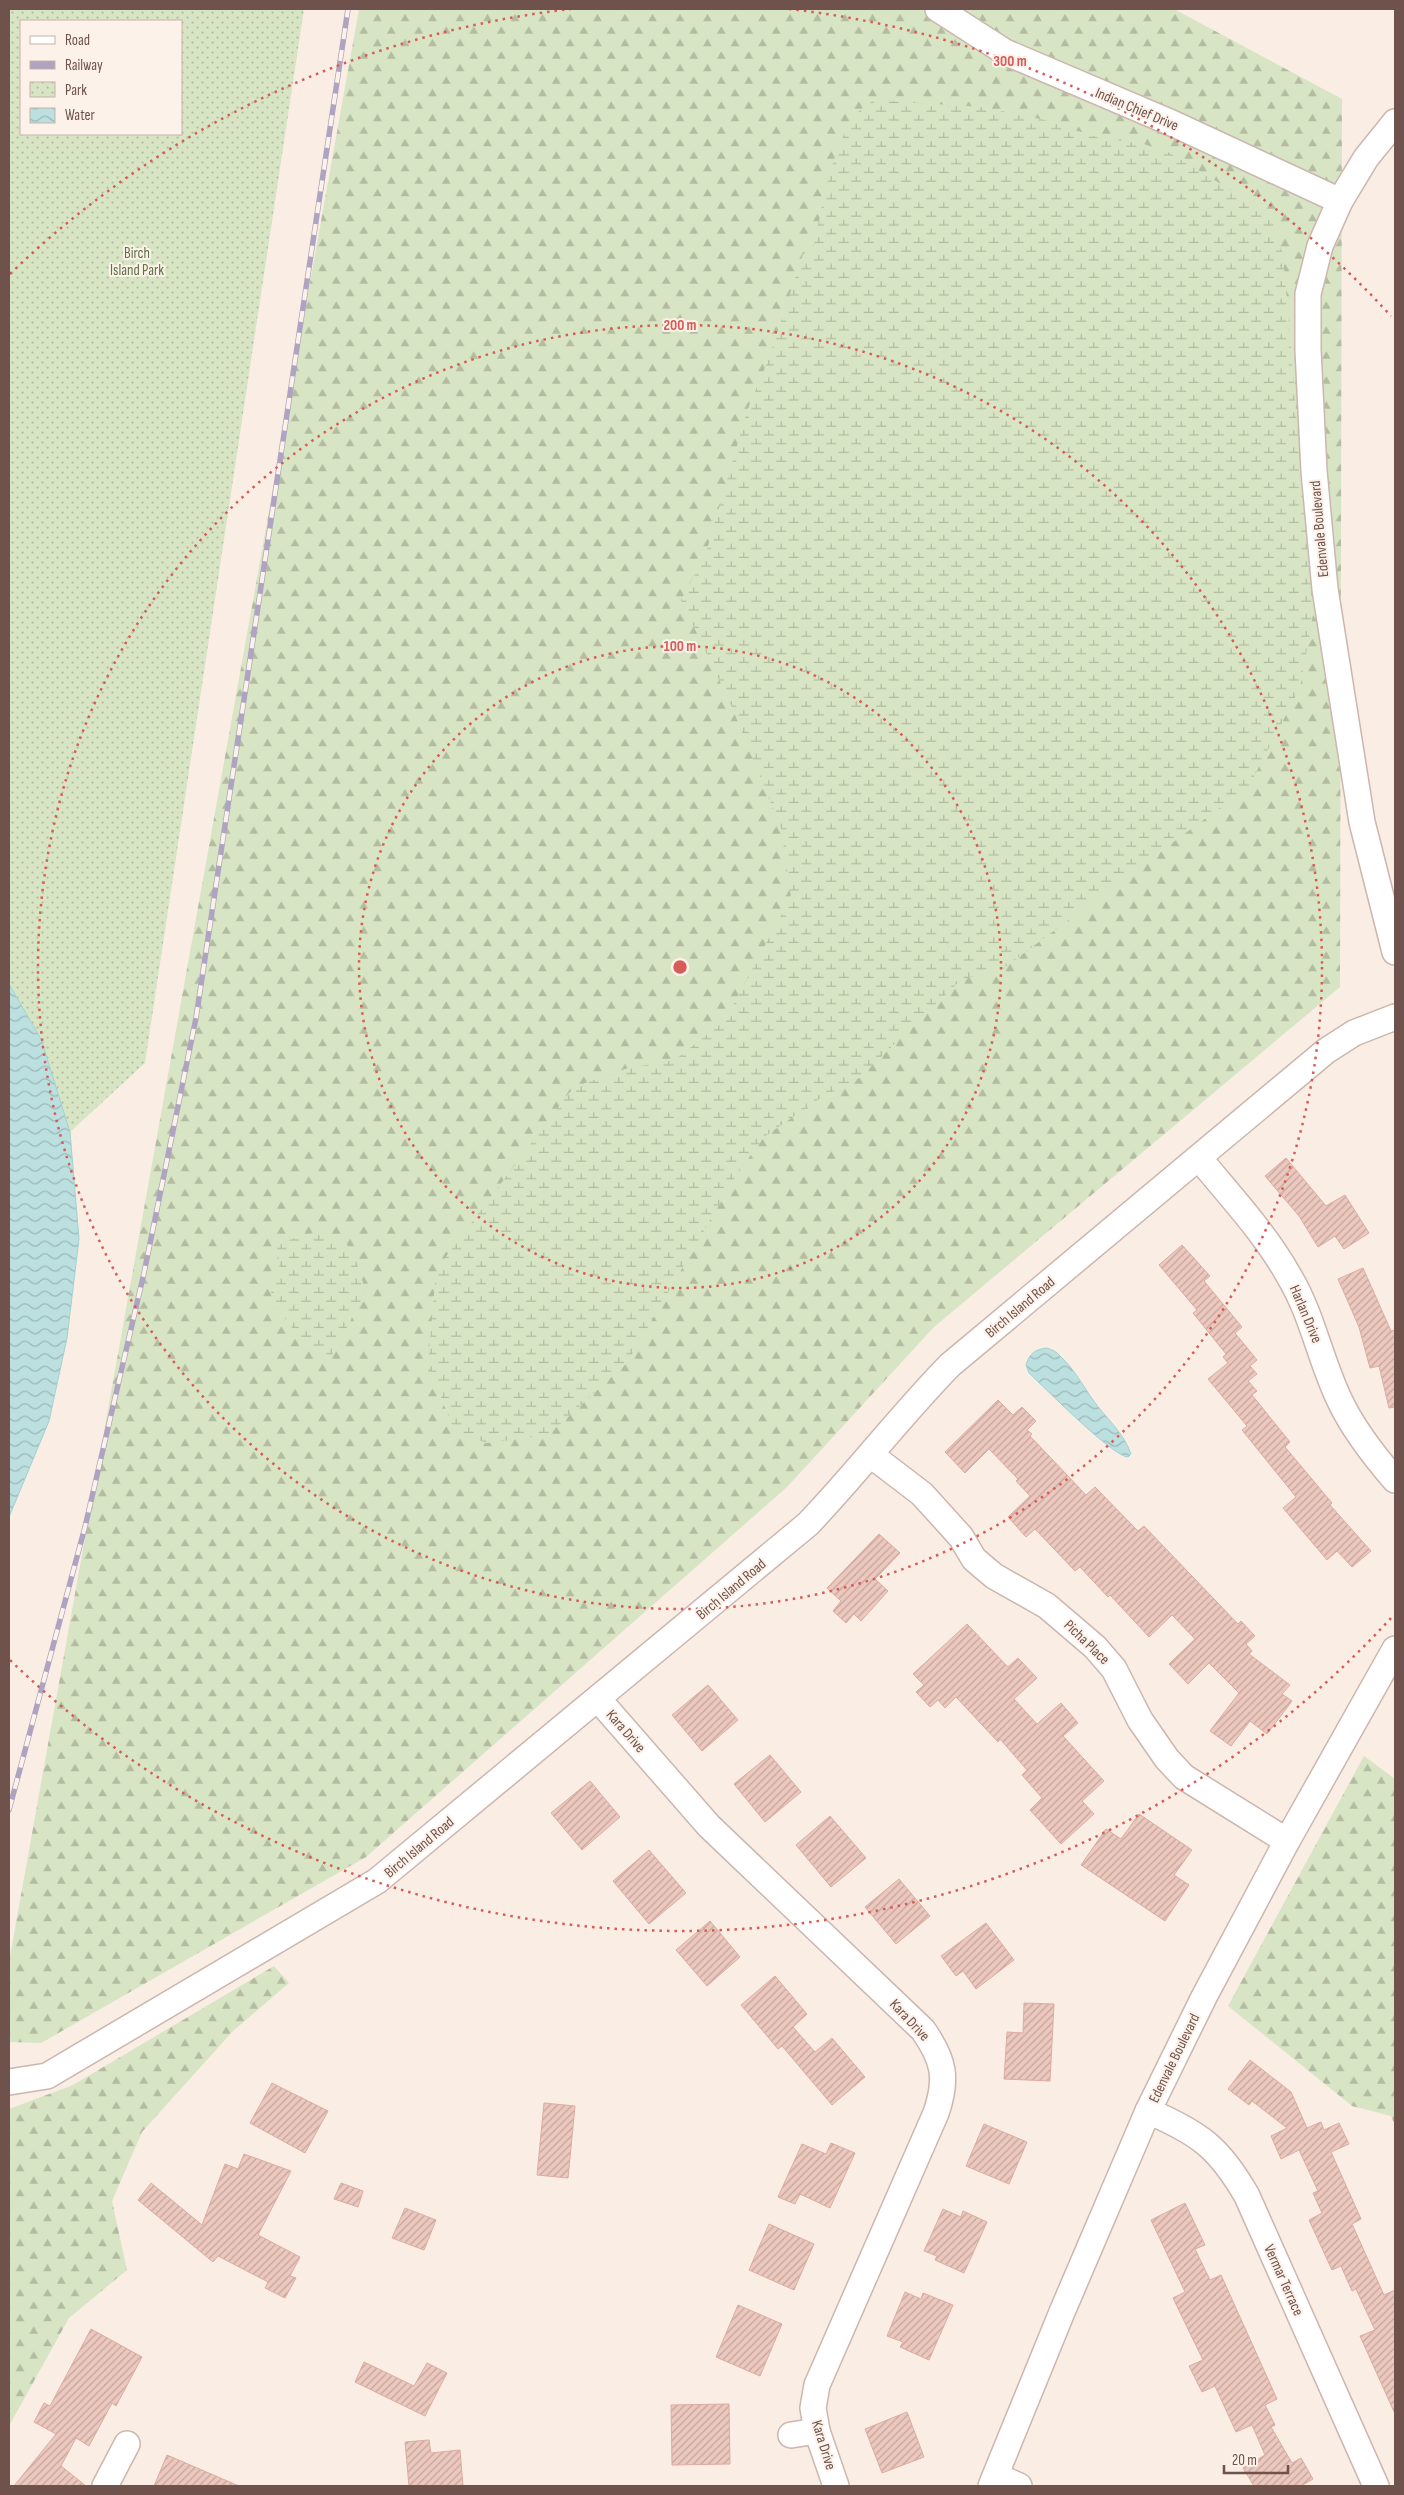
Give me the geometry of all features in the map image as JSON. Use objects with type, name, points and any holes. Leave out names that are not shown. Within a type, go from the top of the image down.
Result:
[{"type":"street","name":"Indian Chief Drive","points":[[938,9],[1005,52],[1174,124],[1340,201]]},
{"type":"street","name":"Edenvale Boulevard","points":[[1395,122],[1366,158],[1340,201],[1320,246],[1308,294],[1308,350],[1314,471],[1325,589],[1360,812],[1395,952]]},
{"type":"street","name":"Birch Island Road","points":[[9,2082],[47,2076],[377,1882],[808,1524],[871,1455],[916,1400],[950,1365],[1326,1051],[1354,1033],[1395,1017]]},
{"type":"street","name":"Harlan Drive","points":[[1199,1158],[1266,1241],[1289,1276],[1308,1314],[1339,1399],[1364,1442],[1395,1480]]},
{"type":"street","name":"Picha Place","points":[[871,1455],[922,1494],[961,1537],[974,1559],[994,1576],[1047,1606],[1095,1647],[1114,1669],[1140,1720],[1167,1759],[1184,1777],[1287,1841]]},
{"type":"street","name":"Edenvale Boulevard","points":[[994,2481],[1062,2312],[1148,2111],[1204,1997],[1287,1841],[1395,1649]]},
{"type":"street","name":"Kara Drive","points":[[598,1699],[709,1826],[923,2030],[942,2045],[944,2092],[936,2114],[818,2385],[813,2408],[817,2431],[836,2486]]},
{"type":"street","name":"Vermar Terrace","points":[[1148,2111],[1186,2127],[1210,2146],[1232,2170],[1247,2196],[1376,2486]]},
{"type":"street","points":[[791,2435],[817,2431]]},
{"type":"street","points":[[105,2486],[127,2444]]},
{"type":"street","points":[[994,2481],[1019,2486]]},
{"type":"green space","name":"Birch Island Park","points":[[9,9],[304,9],[145,1063],[70,1132],[41,1039],[9,984]]},
{"type":"green space","points":[[359,9],[1174,9],[1342,99],[1340,987],[934,1327],[787,1487],[366,1857],[41,2043],[9,2042],[9,1962]]},
{"type":"green space","points":[[874,100],[982,107],[1045,120],[1102,139],[1141,143],[1168,152],[1254,204],[1273,224],[1283,255],[1313,615],[1300,688],[1249,786],[1000,971],[962,979],[859,1078],[819,1099],[764,1137],[737,1174],[627,1363],[548,1435],[486,1443],[454,1430],[428,1365],[435,1282],[439,1266],[569,1093],[577,1086],[628,1068],[675,1060],[725,1020],[791,897],[781,828],[731,705],[681,600],[706,553],[747,411],[769,358],[803,254],[813,251],[827,183],[838,149],[855,115]]},
{"type":"green space","points":[[320,1231],[346,1244],[353,1251],[364,1286],[364,1294],[348,1326],[338,1339],[328,1366],[298,1336],[272,1301],[271,1290],[280,1271],[277,1247],[285,1241]]},
{"type":"green space","points":[[1364,1756],[1395,1779],[1395,2126],[1391,2116],[1352,2106],[1228,2006]]},
{"type":"green space","points":[[274,1966],[289,1983],[233,2031],[142,2132],[112,2201],[127,2270],[69,2318],[9,2426],[9,2109],[73,2085]]},
{"type":"water","points":[[9,984],[41,1039],[70,1132],[79,1239],[67,1338],[49,1421],[9,1517]]},
{"type":"water","points":[[1047,1348],[1057,1353],[1070,1366],[1093,1400],[1124,1439],[1131,1454],[1128,1457],[1108,1446],[1029,1373],[1026,1365],[1031,1355],[1036,1351]]},
{"type":"building","points":[[1286,1158],[1326,1206],[1345,1195],[1369,1233],[1344,1249],[1335,1236],[1318,1247],[1299,1216],[1265,1176]]},
{"type":"building","points":[[1182,1245],[1210,1276],[1204,1281],[1242,1327],[1235,1333],[1257,1360],[1250,1366],[1257,1374],[1248,1381],[1257,1391],[1252,1395],[1290,1442],[1285,1447],[1332,1503],[1330,1505],[1371,1551],[1352,1567],[1337,1551],[1327,1560],[1283,1508],[1296,1497],[1242,1430],[1247,1426],[1208,1379],[1228,1363],[1223,1357],[1226,1354],[1193,1313],[1197,1310],[1159,1265]]},
{"type":"building","points":[[1363,1268],[1391,1331],[1395,1330],[1395,1407],[1389,1408],[1379,1366],[1370,1368],[1359,1327],[1338,1279]]},
{"type":"building","points":[[998,1400],[1013,1415],[1022,1407],[1036,1421],[1027,1430],[1032,1434],[1030,1436],[1086,1495],[1095,1487],[1138,1531],[1144,1526],[1238,1624],[1241,1621],[1255,1636],[1246,1644],[1252,1651],[1249,1654],[1290,1685],[1282,1694],[1292,1701],[1267,1734],[1250,1721],[1231,1746],[1210,1731],[1239,1693],[1209,1663],[1188,1684],[1169,1664],[1195,1639],[1172,1615],[1149,1637],[1110,1595],[1108,1597],[1080,1567],[1075,1571],[1035,1529],[1026,1537],[1008,1517],[1030,1496],[1016,1481],[1018,1479],[989,1449],[965,1473],[945,1452]]},
{"type":"building","points":[[879,1534],[900,1553],[875,1579],[888,1591],[861,1621],[854,1614],[846,1623],[833,1611],[841,1601],[827,1588]]},
{"type":"building","points":[[967,1624],[1008,1667],[1018,1658],[1037,1678],[1014,1699],[1037,1724],[1061,1703],[1078,1723],[1063,1736],[1104,1781],[1082,1801],[1094,1814],[1061,1844],[1030,1810],[1042,1798],[1022,1775],[1027,1770],[1000,1739],[998,1742],[956,1697],[945,1708],[938,1700],[930,1707],[916,1692],[924,1685],[913,1674]]},
{"type":"building","points":[[708,1685],[738,1720],[702,1751],[672,1715]]},
{"type":"building","points":[[770,1755],[801,1792],[765,1822],[734,1784]]},
{"type":"building","points":[[590,1781],[620,1817],[582,1850],[551,1813]]},
{"type":"building","points":[[1139,1814],[1192,1850],[1174,1875],[1189,1885],[1165,1921],[1081,1865],[1106,1829],[1121,1839]]},
{"type":"building","points":[[830,1816],[866,1858],[831,1887],[796,1845]]},
{"type":"building","points":[[649,1850],[686,1893],[649,1924],[613,1881]]},
{"type":"building","points":[[899,1879],[930,1916],[896,1944],[865,1907]]},
{"type":"building","points":[[710,1921],[740,1957],[707,1986],[676,1950]]},
{"type":"building","points":[[986,1923],[1014,1960],[976,1989],[963,1971],[956,1976],[941,1956]]},
{"type":"building","points":[[775,1976],[807,2014],[793,2027],[815,2052],[832,2038],[865,2077],[832,2105],[782,2046],[778,2049],[741,2005]]},
{"type":"building","points":[[1024,2003],[1054,2004],[1050,2081],[1004,2079],[1007,2032],[1023,2033]]},
{"type":"building","points":[[1250,2060],[1291,2092],[1307,2128],[1321,2122],[1324,2130],[1339,2123],[1349,2144],[1331,2152],[1361,2219],[1352,2224],[1384,2295],[1395,2290],[1395,2414],[1360,2336],[1375,2330],[1356,2289],[1352,2291],[1341,2266],[1332,2270],[1309,2220],[1322,2213],[1313,2193],[1318,2191],[1299,2150],[1281,2159],[1271,2136],[1287,2128],[1252,2101],[1249,2105],[1228,2089]]},
{"type":"building","points":[[272,2083],[328,2111],[305,2153],[250,2123]]},
{"type":"building","points":[[544,2103],[575,2106],[568,2178],[537,2175]]},
{"type":"building","points":[[984,2124],[1027,2142],[1009,2184],[966,2166]]},
{"type":"building","points":[[831,2143],[855,2153],[830,2208],[800,2194],[795,2204],[778,2197],[802,2144],[826,2154]]},
{"type":"building","points":[[244,2154],[291,2171],[258,2235],[300,2257],[290,2276],[296,2278],[285,2298],[265,2288],[268,2282],[218,2256],[213,2262],[138,2200],[151,2183],[202,2225],[225,2164],[238,2169]]},
{"type":"building","points":[[341,2183],[363,2191],[358,2207],[334,2199]]},
{"type":"building","points":[[1185,2203],[1205,2245],[1195,2249],[1210,2280],[1221,2275],[1277,2399],[1265,2405],[1275,2425],[1271,2427],[1292,2463],[1301,2458],[1313,2479],[1301,2486],[1254,2486],[1243,2468],[1265,2455],[1252,2425],[1236,2432],[1215,2386],[1202,2392],[1189,2366],[1203,2360],[1173,2298],[1185,2292],[1151,2220]]},
{"type":"building","points":[[405,2208],[436,2220],[424,2250],[392,2238]]},
{"type":"building","points":[[943,2209],[961,2217],[963,2211],[987,2222],[964,2273],[935,2260],[937,2256],[924,2251]]},
{"type":"building","points":[[769,2224],[814,2244],[794,2290],[749,2270]]},
{"type":"building","points":[[905,2292],[921,2299],[923,2293],[953,2305],[929,2360],[900,2347],[903,2342],[887,2336]]},
{"type":"building","points":[[738,2305],[782,2324],[760,2376],[716,2357]]},
{"type":"building","points":[[91,2329],[142,2357],[116,2406],[112,2403],[89,2446],[76,2438],[61,2466],[86,2486],[14,2486],[56,2434],[34,2422],[44,2403],[50,2406]]},
{"type":"building","points":[[364,2362],[414,2386],[427,2363],[447,2373],[425,2416],[355,2382]]},
{"type":"building","points":[[729,2404],[730,2464],[672,2465],[671,2405]]},
{"type":"building","points":[[907,2412],[924,2457],[882,2473],[865,2429]]},
{"type":"building","points":[[429,2440],[431,2453],[460,2450],[463,2486],[409,2486],[405,2442]]},
{"type":"building","points":[[167,2455],[239,2486],[154,2486]]},
{"type":"railway","points":[[9,1810],[85,1527],[144,1273],[196,1018],[348,9]]}]
